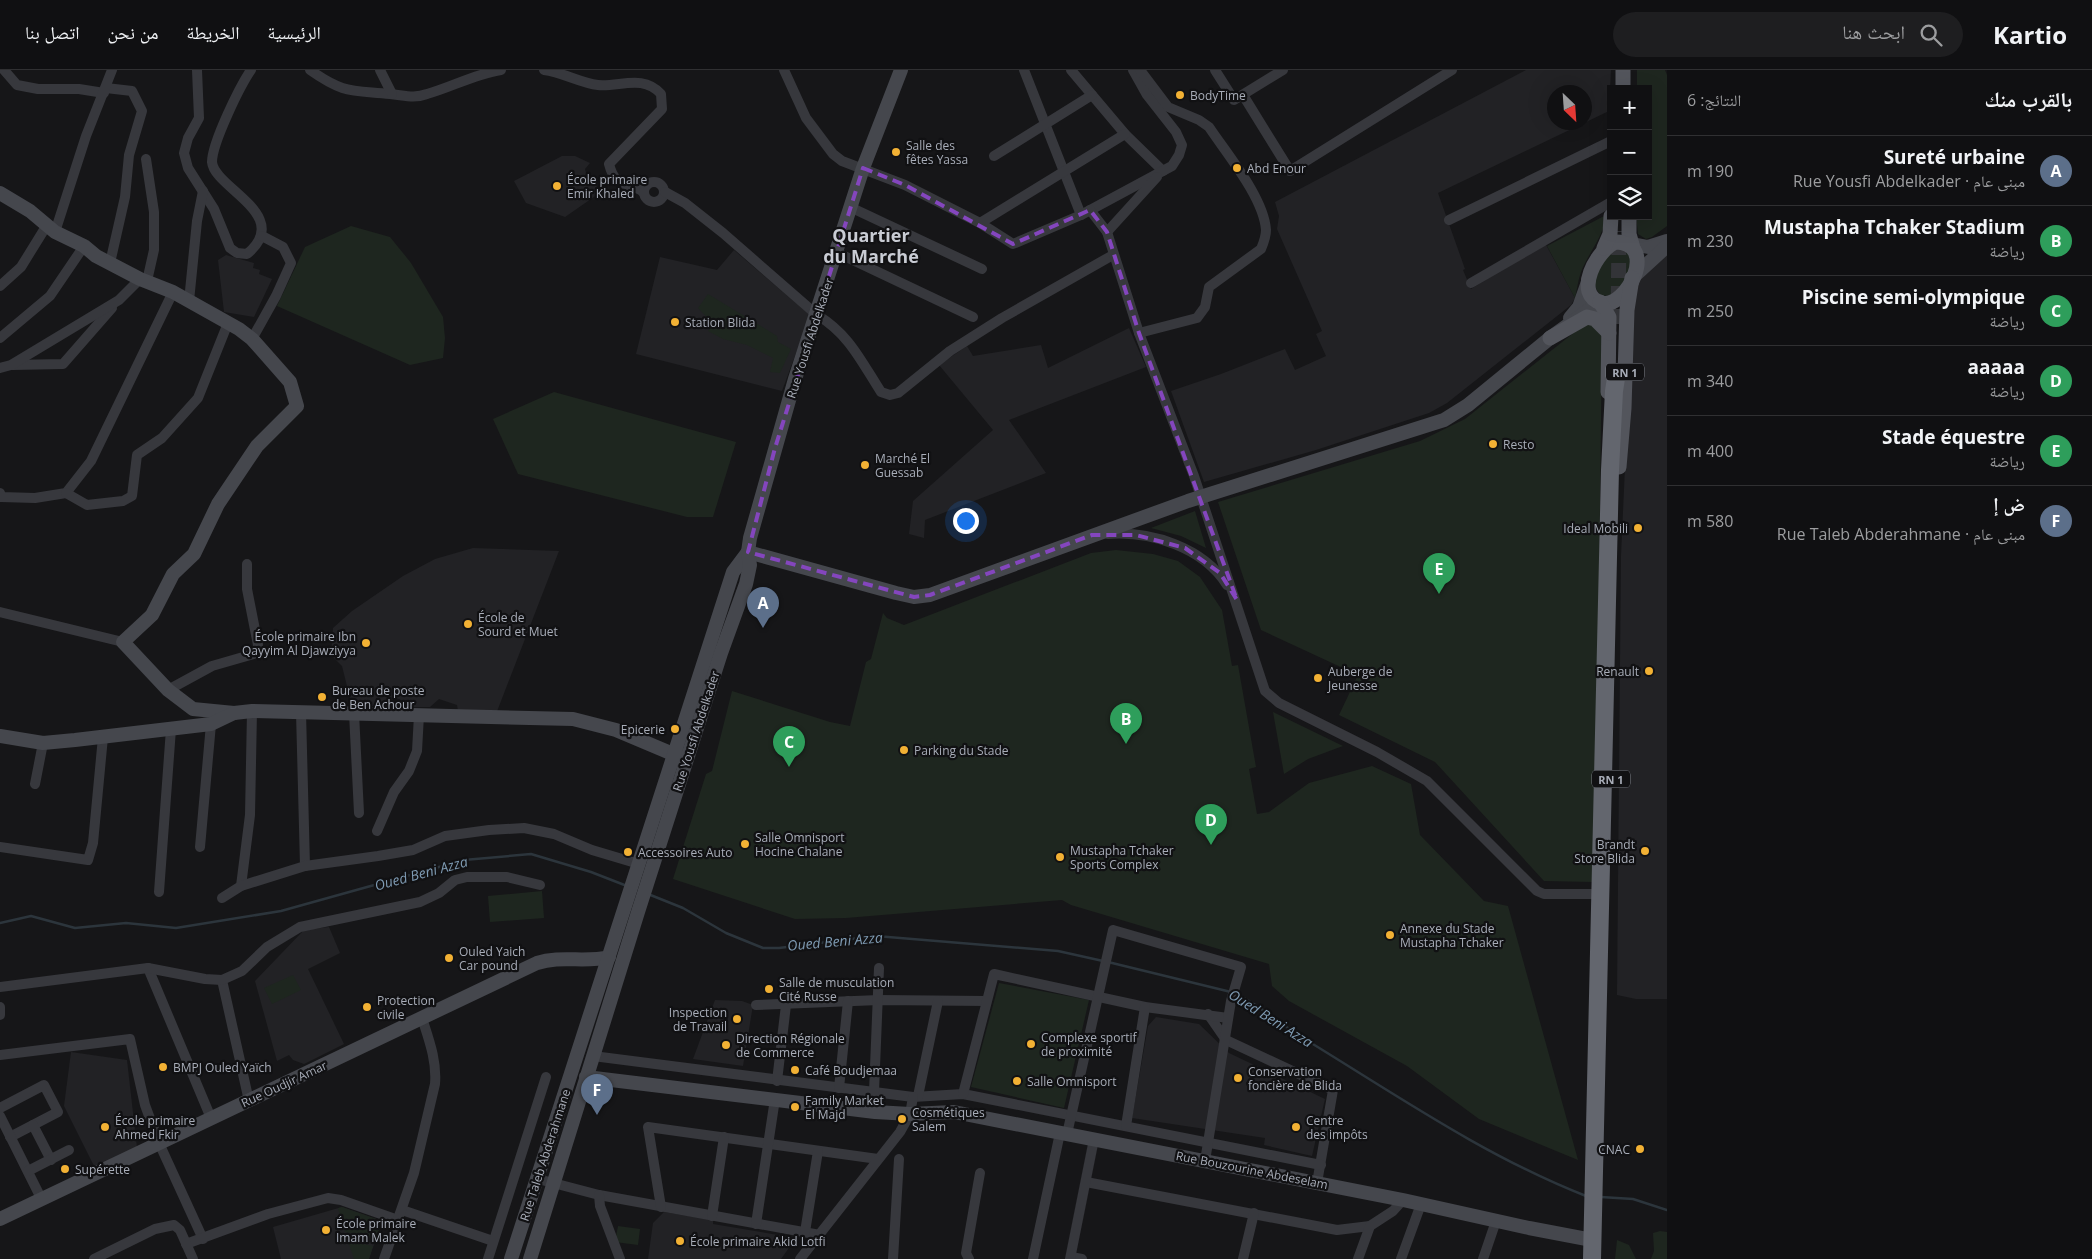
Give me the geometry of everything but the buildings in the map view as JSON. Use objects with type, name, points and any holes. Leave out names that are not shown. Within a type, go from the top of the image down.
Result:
[{"type":"highway","name":"RN 1","points":[[1597,1185],[1617,372]]},
{"type":"highway","name":"RN 1","points":[[1593,1253],[1597,1210],[1599,894],[1615,468]]},
{"type":"main road","points":[[1611,220],[1610,234],[1589,279],[1589,290],[1592,296],[1600,302],[1608,303],[1619,298],[1632,278],[1638,259],[1625,236],[1628,220]]},
{"type":"main road","points":[[1604,248],[1625,236]]},
{"type":"main road","name":"RN 1","points":[[1615,468],[1624,408],[1627,310],[1632,278]]},
{"type":"main road","name":"RN 1","points":[[1600,302],[1613,328],[1617,372]]},
{"type":"main road","points":[[1550,338],[1587,317],[1613,328]]},
{"type":"main road","name":"RN 1","points":[[1613,328],[1607,410],[1615,468]]},
{"type":"street","points":[[4,70],[17,85],[38,89],[132,91],[142,111],[129,155],[125,197],[110,263]]},
{"type":"street","points":[[0,286],[21,268],[51,229],[112,70]]},
{"type":"street","points":[[197,70],[199,118],[188,138],[184,152],[188,168],[203,191],[222,227],[230,248],[237,253],[247,254],[256,248],[262,236],[257,216],[247,201],[217,172],[212,164],[214,152],[236,98],[251,70]]},
{"type":"street","points":[[310,70],[329,83],[352,92],[392,94],[402,98],[426,95],[474,76],[501,70]]},
{"type":"street","points":[[380,70],[392,94]]},
{"type":"street","points":[[544,70],[579,74],[598,85],[636,81],[657,90],[661,94],[662,109],[609,164],[612,174],[618,181],[626,186],[642,190],[650,201],[656,202],[666,196]]},
{"type":"street","points":[[784,70],[799,106],[833,154],[842,161],[905,185],[980,223],[1013,244],[1085,212],[1172,166],[1179,155],[1182,145],[1176,132],[1147,95],[1133,70]]},
{"type":"street","name":"Rue Yousfi Abdelkader","points":[[640,874],[673,754],[706,662],[733,572],[748,552],[775,448],[838,253],[863,168],[902,70]]},
{"type":"street","points":[[1024,70],[1065,172],[1085,212],[1107,232],[1139,333],[1201,497],[1237,600],[1262,686],[1273,700],[1427,781],[1537,891],[1544,894],[1599,894]]},
{"type":"street","points":[[1071,70],[1125,134],[1163,171]]},
{"type":"street","points":[[1139,333],[1197,318],[1205,307],[1209,287],[1261,249],[1266,228],[1263,215],[1253,194],[1209,128],[1199,120],[1168,107],[1140,70]]},
{"type":"street","points":[[1215,70],[1234,100],[1283,70]]},
{"type":"street","points":[[1243,95],[1290,171],[1452,70]]},
{"type":"street","points":[[994,156],[1092,95]]},
{"type":"street","points":[[980,223],[1125,134]]},
{"type":"street","points":[[1449,220],[1607,143]]},
{"type":"street","points":[[11,365],[119,300],[143,280],[154,250],[154,212],[146,159]]},
{"type":"street","points":[[1107,232],[1163,171]]},
{"type":"street","points":[[642,190],[651,182],[657,182],[662,185],[666,196],[685,203],[724,233],[818,315],[835,326],[846,337],[881,392],[890,395],[898,393],[950,351],[1002,318],[1113,255]]},
{"type":"street","points":[[189,301],[197,221],[203,191]]},
{"type":"street","points":[[0,193],[30,211],[51,229],[84,246],[110,263],[143,280],[173,292],[252,338],[290,382],[296,406],[257,446],[218,504],[194,554],[173,574],[152,615],[122,642]]},
{"type":"street","points":[[1472,283],[1607,204]]},
{"type":"street","points":[[852,208],[982,269]]},
{"type":"street","points":[[197,221],[206,214],[211,216],[222,227]]},
{"type":"street","points":[[252,338],[292,263],[283,247],[262,236]]},
{"type":"street","points":[[1625,236],[1648,247],[1667,241]]},
{"type":"street","points":[[0,338],[50,296],[84,246]]},
{"type":"street","points":[[1632,278],[1667,246]]},
{"type":"street","points":[[838,253],[972,317]]},
{"type":"street","points":[[1550,338],[1579,307],[1589,279]]},
{"type":"street","points":[[66,493],[91,460],[173,292]]},
{"type":"street","points":[[0,368],[11,365],[63,364],[119,300]]},
{"type":"street","points":[[748,552],[914,597],[930,595],[1201,497],[1444,420],[1468,405],[1550,338],[1600,302]]},
{"type":"street","points":[[0,496],[34,498],[66,493],[87,505],[123,502],[132,496],[137,455],[162,438],[198,398],[228,323]]},
{"type":"street","points":[[1092,535],[1121,533],[1136,535],[1160,539],[1185,548],[1220,573],[1237,600]]},
{"type":"street","name":"Rue Yousfi Abdelkader","points":[[640,874],[687,759],[746,584],[750,565],[748,552]]},
{"type":"street","points":[[168,690],[212,666],[257,653],[258,645],[247,589],[248,564]]},
{"type":"street","points":[[0,612],[122,642],[168,690],[193,709],[234,713],[252,711],[573,719],[616,730],[687,759]]},
{"type":"street","points":[[241,886],[250,815],[252,711]]},
{"type":"street","points":[[301,712],[305,866]]},
{"type":"street","points":[[0,736],[43,743],[211,724],[234,713]]},
{"type":"street","points":[[354,713],[359,813]]},
{"type":"street","points":[[377,831],[394,792],[409,771],[417,751],[419,715]]},
{"type":"street","points":[[200,847],[211,724]]},
{"type":"street","points":[[159,892],[171,729]]},
{"type":"street","points":[[0,847],[88,860],[93,843],[103,737]]},
{"type":"street","points":[[35,784],[43,743]]},
{"type":"street","points":[[222,898],[241,886],[305,866],[413,850],[445,836],[524,828],[554,834],[592,850],[640,874],[631,910]]},
{"type":"street","points":[[0,987],[148,968],[205,979],[222,980],[242,971],[267,947],[300,926],[420,902],[438,893],[455,880],[467,876],[507,877],[540,885]]},
{"type":"street","name":"Rue Taleb Abderahmane","points":[[511,1259],[609,957],[631,910]]},
{"type":"street","name":"Rue Taleb Abderahmane","points":[[530,1259],[593,1056],[631,910]]},
{"type":"street","points":[[1033,1259],[1063,1134],[1071,1115],[1113,930],[1241,967],[1231,1001],[1205,1161]]},
{"type":"street","name":"Rue Oudjir Amar","points":[[0,1219],[537,963],[550,958],[598,960],[609,957]]},
{"type":"street","points":[[571,958],[590,968],[602,978]]},
{"type":"street","points":[[148,968],[212,1118]]},
{"type":"street","points":[[874,1092],[879,968]]},
{"type":"street","points":[[962,1094],[994,974],[1145,1006],[1228,1018]]},
{"type":"street","points":[[222,980],[249,1101]]},
{"type":"street","points":[[756,1005],[879,1000],[986,1001]]},
{"type":"street","points":[[839,1088],[848,1001]]},
{"type":"street","points":[[800,1259],[900,1132],[910,1114],[938,1001]]},
{"type":"street","points":[[777,1081],[786,1005]]},
{"type":"street","points":[[1126,1126],[1145,1006]]},
{"type":"street","points":[[0,1007],[0,1015]]},
{"type":"street","points":[[1208,1014],[1226,1040],[1333,1090],[1317,1183]]},
{"type":"street","points":[[384,1259],[400,1215],[425,1132],[435,1084],[436,1069],[433,1052],[422,1018]]},
{"type":"street","points":[[0,1055],[130,1039],[145,1105],[159,1143],[203,1238]]},
{"type":"street","points":[[593,1056],[874,1092],[915,1096],[962,1094],[1320,1165]]},
{"type":"street","points":[[488,1259],[546,1077]]},
{"type":"street","name":"Rue Bouzourine Abdeselam","points":[[586,1077],[910,1114],[954,1112],[1403,1200],[1496,1221],[1593,1253]]},
{"type":"street","points":[[0,1108],[44,1085],[58,1112],[10,1137]]},
{"type":"street","points":[[756,1224],[775,1099]]},
{"type":"street","points":[[0,1116],[42,1200]]},
{"type":"street","points":[[33,1125],[51,1160]]},
{"type":"street","points":[[661,1207],[648,1127],[878,1160]]},
{"type":"street","points":[[712,1216],[724,1137]]},
{"type":"street","points":[[1082,1259],[1071,1258],[1094,1139]]},
{"type":"street","points":[[28,1171],[70,1150]]},
{"type":"street","points":[[805,1232],[818,1151]]},
{"type":"street","points":[[893,1259],[899,1159]]},
{"type":"street","points":[[969,1259],[966,1253],[980,1173]]},
{"type":"street","points":[[538,1179],[599,1195],[820,1235]]},
{"type":"street","points":[[1086,1182],[1337,1230],[1370,1226],[1394,1211],[1403,1200]]},
{"type":"street","points":[[599,1195],[600,1206],[620,1259]]},
{"type":"street","points":[[186,1244],[268,1214],[328,1198],[400,1215],[493,1241]]},
{"type":"street","points":[[1401,1259],[1421,1204]]},
{"type":"street","points":[[1244,1259],[1254,1214]]},
{"type":"street","points":[[94,1259],[155,1229],[182,1225],[194,1218]]},
{"type":"street","points":[[1483,1259],[1496,1221]]},
{"type":"street","points":[[174,1225],[180,1230],[193,1259]]},
{"type":"street","points":[[1358,1259],[1370,1226]]},
{"type":"highlighted area","points":[[863,168],[905,185],[1013,244],[1090,210],[1107,232],[1139,333],[1237,600],[1220,573],[1185,548],[1136,535],[1092,535],[930,595],[914,597],[748,552],[775,448]]},
{"type":"shaded area","points":[[1526,70],[1611,70],[1610,85],[1607,85],[1607,112],[1592,119],[1592,85],[1547,85],[1547,130],[1569,130],[1438,193],[1471,289],[1545,243],[1575,298],[1571,305],[1447,403],[1429,413],[1316,450],[1204,482],[1171,391],[1285,349],[1295,370],[1326,356],[1316,334],[1322,331],[1277,229],[1279,216],[1275,202]]},
{"type":"shaded area","points":[[1637,70],[1665,70],[1667,75],[1667,226],[1646,239],[1638,234],[1636,220],[1652,220],[1652,85],[1637,85]]},
{"type":"shaded area","name":"École primaire Emir Khaled","points":[[562,156],[575,156],[590,163],[585,169],[586,173],[601,192],[565,217],[526,203],[514,181]]},
{"type":"shaded area","points":[[1606,215],[1599,237],[1581,272],[1575,298],[1547,246]]},
{"type":"shaded area","points":[[351,226],[390,237],[411,263],[443,317],[445,338],[443,358],[410,365],[277,306],[305,247]]},
{"type":"shaded area","points":[[1626,249],[1634,263],[1618,295],[1602,296],[1597,291],[1595,285],[1598,268],[1608,251]]},
{"type":"shaded area","points":[[734,250],[810,315],[782,391],[636,354],[660,257],[717,270]]},
{"type":"shaded area","points":[[1667,254],[1667,999],[1636,999],[1617,995],[1621,556],[1632,311],[1636,287],[1646,271]]},
{"type":"shaded area","points":[[226,255],[254,263],[253,268],[260,270],[259,274],[272,279],[254,317],[224,312],[218,260]]},
{"type":"shaded area","points":[[708,294],[777,336],[778,342],[791,349],[780,373],[770,372],[773,358],[747,345],[723,339],[708,331],[713,324],[698,308]]},
{"type":"shaded area","points":[[1590,323],[1602,332],[1597,774],[1593,882],[1544,881],[1435,762],[1339,715],[1358,675],[1261,630],[1218,502],[1420,441],[1465,419],[1581,327]]},
{"type":"shaded area","points":[[1129,328],[1146,367],[1009,420],[1046,473],[925,520],[924,538],[909,534],[913,501],[993,430],[939,365],[967,346],[973,356],[1041,345],[1048,368]]},
{"type":"shaded area","points":[[554,392],[736,442],[713,517],[687,517],[518,474],[493,419]]},
{"type":"shaded area","points":[[1195,511],[1206,548],[1181,536],[1151,528]]},
{"type":"shaded area","name":"École de Sourd et Muet","points":[[473,548],[559,551],[496,714],[458,711],[457,705],[439,699],[430,707],[404,707],[400,699],[393,698],[392,707],[352,706],[342,666],[331,655],[333,628],[352,611],[403,576],[435,559]]},
{"type":"shaded area","name":"Mustapha Tchaker Sports Complex","points":[[1116,550],[1153,554],[1178,561],[1200,577],[1222,610],[1232,666],[1238,665],[1256,767],[1249,769],[1257,814],[1269,812],[1309,783],[1372,766],[1411,784],[1420,835],[1484,901],[1508,906],[1578,1160],[1479,1119],[1407,1066],[1289,1001],[1272,986],[1269,964],[1071,905],[1062,900],[846,918],[795,919],[673,879],[706,774],[712,771],[732,691],[830,722],[850,726],[866,662],[871,659],[883,613],[887,618],[904,625],[1091,553]]},
{"type":"shaded area","points":[[1273,712],[1343,746],[1308,759],[1284,774]]},
{"type":"shaded area","points":[[542,891],[544,918],[490,922],[488,896]]},
{"type":"shaded area","points":[[329,927],[340,953],[308,969],[344,1044],[304,1064],[293,1060],[289,1055],[277,1061],[255,981],[304,930]]},
{"type":"shaded area","points":[[293,975],[301,990],[272,1004],[264,988]]},
{"type":"shaded area","name":"Complexe sportif de proximité","points":[[999,983],[1089,1000],[1064,1108],[971,1087]]},
{"type":"shaded area","points":[[715,1000],[742,1001],[753,1005],[743,1066],[693,1059]]},
{"type":"shaded area","points":[[1156,1017],[1199,1024],[1229,1053],[1325,1099],[1312,1156],[1264,1145],[1265,1138],[1132,1118],[1148,1026]]},
{"type":"shaded area","name":"École primaire Ahmed Fkir","points":[[71,1052],[127,1060],[137,1148],[95,1168],[64,1106]]},
{"type":"shaded area","name":"École primaire Imam Malek","points":[[342,1207],[382,1221],[369,1259],[281,1259],[273,1227]]},
{"type":"shaded area","points":[[342,1207],[382,1221],[376,1239],[345,1232],[338,1208]]},
{"type":"shaded area","points":[[664,1212],[713,1220],[713,1224],[796,1238],[781,1259],[648,1259],[653,1223]]},
{"type":"shaded area","points":[[618,1226],[640,1229],[638,1245],[615,1242]]},
{"type":"shaded area","points":[[1667,1232],[1667,1259],[1651,1259],[1654,1251],[1653,1233]]},
{"type":"shaded area","points":[[1617,1240],[1629,1245],[1636,1259],[1615,1259]]},
{"type":"shaded area","points":[[348,1241],[373,1246],[369,1259],[354,1259]]},
{"type":"waterway","name":"Oued Beni Azza","points":[[0,923],[31,916],[75,928],[126,923],[176,928],[281,911],[464,860],[531,854],[591,872],[627,886]]},
{"type":"waterway","name":"Oued Beni Azza","points":[[648,894],[683,908],[726,933],[763,948],[779,948],[876,936],[1058,951],[1103,961]]},
{"type":"waterway","name":"Oued Beni Azza","points":[[1108,962],[1231,992]]},
{"type":"waterway","name":"Oued Beni Azza","points":[[1236,994],[1254,1004],[1303,1038],[1477,1144],[1513,1163],[1586,1196]]},
{"type":"waterway","name":"Oued Beni Azza","points":[[1601,1197],[1633,1199],[1667,1210]]},
{"type":"tunnel","points":[[1618,324],[1619,231]]},
{"type":"place","name":"BodyTime","points":[[1180,95]]},
{"type":"place","name":"Salle des fêtes Yassa","points":[[896,152]]},
{"type":"place","name":"Abd Enour","points":[[1237,168]]},
{"type":"place","name":"École primaire Emir Khaled","points":[[557,186]]},
{"type":"place","name":"Station Blida","points":[[675,322]]},
{"type":"place","name":"Resto","points":[[1493,444]]},
{"type":"place","name":"Marché El Guessab","points":[[865,465]]},
{"type":"place","name":"Ideal Mobili","points":[[1638,528]]},
{"type":"place","name":"Stade équestre","points":[[1439,594]]},
{"type":"place","name":"École de Sourd et Muet","points":[[468,624]]},
{"type":"place","name":"Sureté urbaine","points":[[763,628]]},
{"type":"place","name":"École primaire Ibn Qayyim Al Djawziyya","points":[[366,643]]},
{"type":"place","name":"Renault","points":[[1649,671]]},
{"type":"place","name":"Auberge de Jeunesse","points":[[1318,678]]},
{"type":"place","name":"Bureau de poste de Ben Achour","points":[[322,697]]},
{"type":"place","name":"Epicerie","points":[[675,729]]},
{"type":"place","name":"Mustapha Tchaker Stadium","points":[[1126,744]]},
{"type":"place","name":"Parking du Stade","points":[[904,750]]},
{"type":"place","name":"Piscine semi-olympique","points":[[789,767]]},
{"type":"place","name":"Salle Omnisport Hocine Chalane","points":[[745,844]]},
{"type":"place","name":"aaaaa","points":[[1211,845]]},
{"type":"place","name":"Brandt Store Blida","points":[[1645,851]]},
{"type":"place","name":"Accessoires Auto","points":[[628,852]]},
{"type":"place","name":"Mustapha Tchaker Sports Complex","points":[[1060,857]]},
{"type":"place","name":"Annexe du Stade Mustapha Tchaker","points":[[1390,935]]},
{"type":"place","name":"Ouled Yaich Car pound","points":[[449,958]]},
{"type":"place","name":"Salle de musculation Cité Russe","points":[[769,989]]},
{"type":"place","name":"Protection civile","points":[[367,1007]]},
{"type":"place","name":"Inspection de Travail","points":[[737,1019]]},
{"type":"place","name":"Complexe sportif de proximité","points":[[1031,1044]]},
{"type":"place","name":"Direction Régionale de Commerce","points":[[726,1045]]},
{"type":"place","name":"BMPJ Ouled Yaïch","points":[[163,1067]]},
{"type":"place","name":"Café Boudjemaa","points":[[795,1070]]},
{"type":"place","name":"Conservation foncière de Blida","points":[[1238,1078]]},
{"type":"place","name":"Salle Omnisport","points":[[1017,1081]]},
{"type":"place","name":"Family Market El Majd","points":[[795,1107]]},
{"type":"place","name":"ض إ","points":[[597,1115]]},
{"type":"place","name":"Cosmétiques Salem","points":[[902,1119]]},
{"type":"place","name":"École primaire Ahmed Fkir","points":[[105,1127]]},
{"type":"place","name":"Centre des impôts","points":[[1296,1127]]},
{"type":"place","name":"CNAC","points":[[1640,1149]]},
{"type":"place","name":"Supérette","points":[[65,1169]]},
{"type":"place","name":"École primaire Imam Malek","points":[[326,1230]]},
{"type":"place","name":"École primaire Akid Lotfi","points":[[680,1241]]},
{"type":"district","name":"Quartier du Marché","points":[[871,245]]}]
